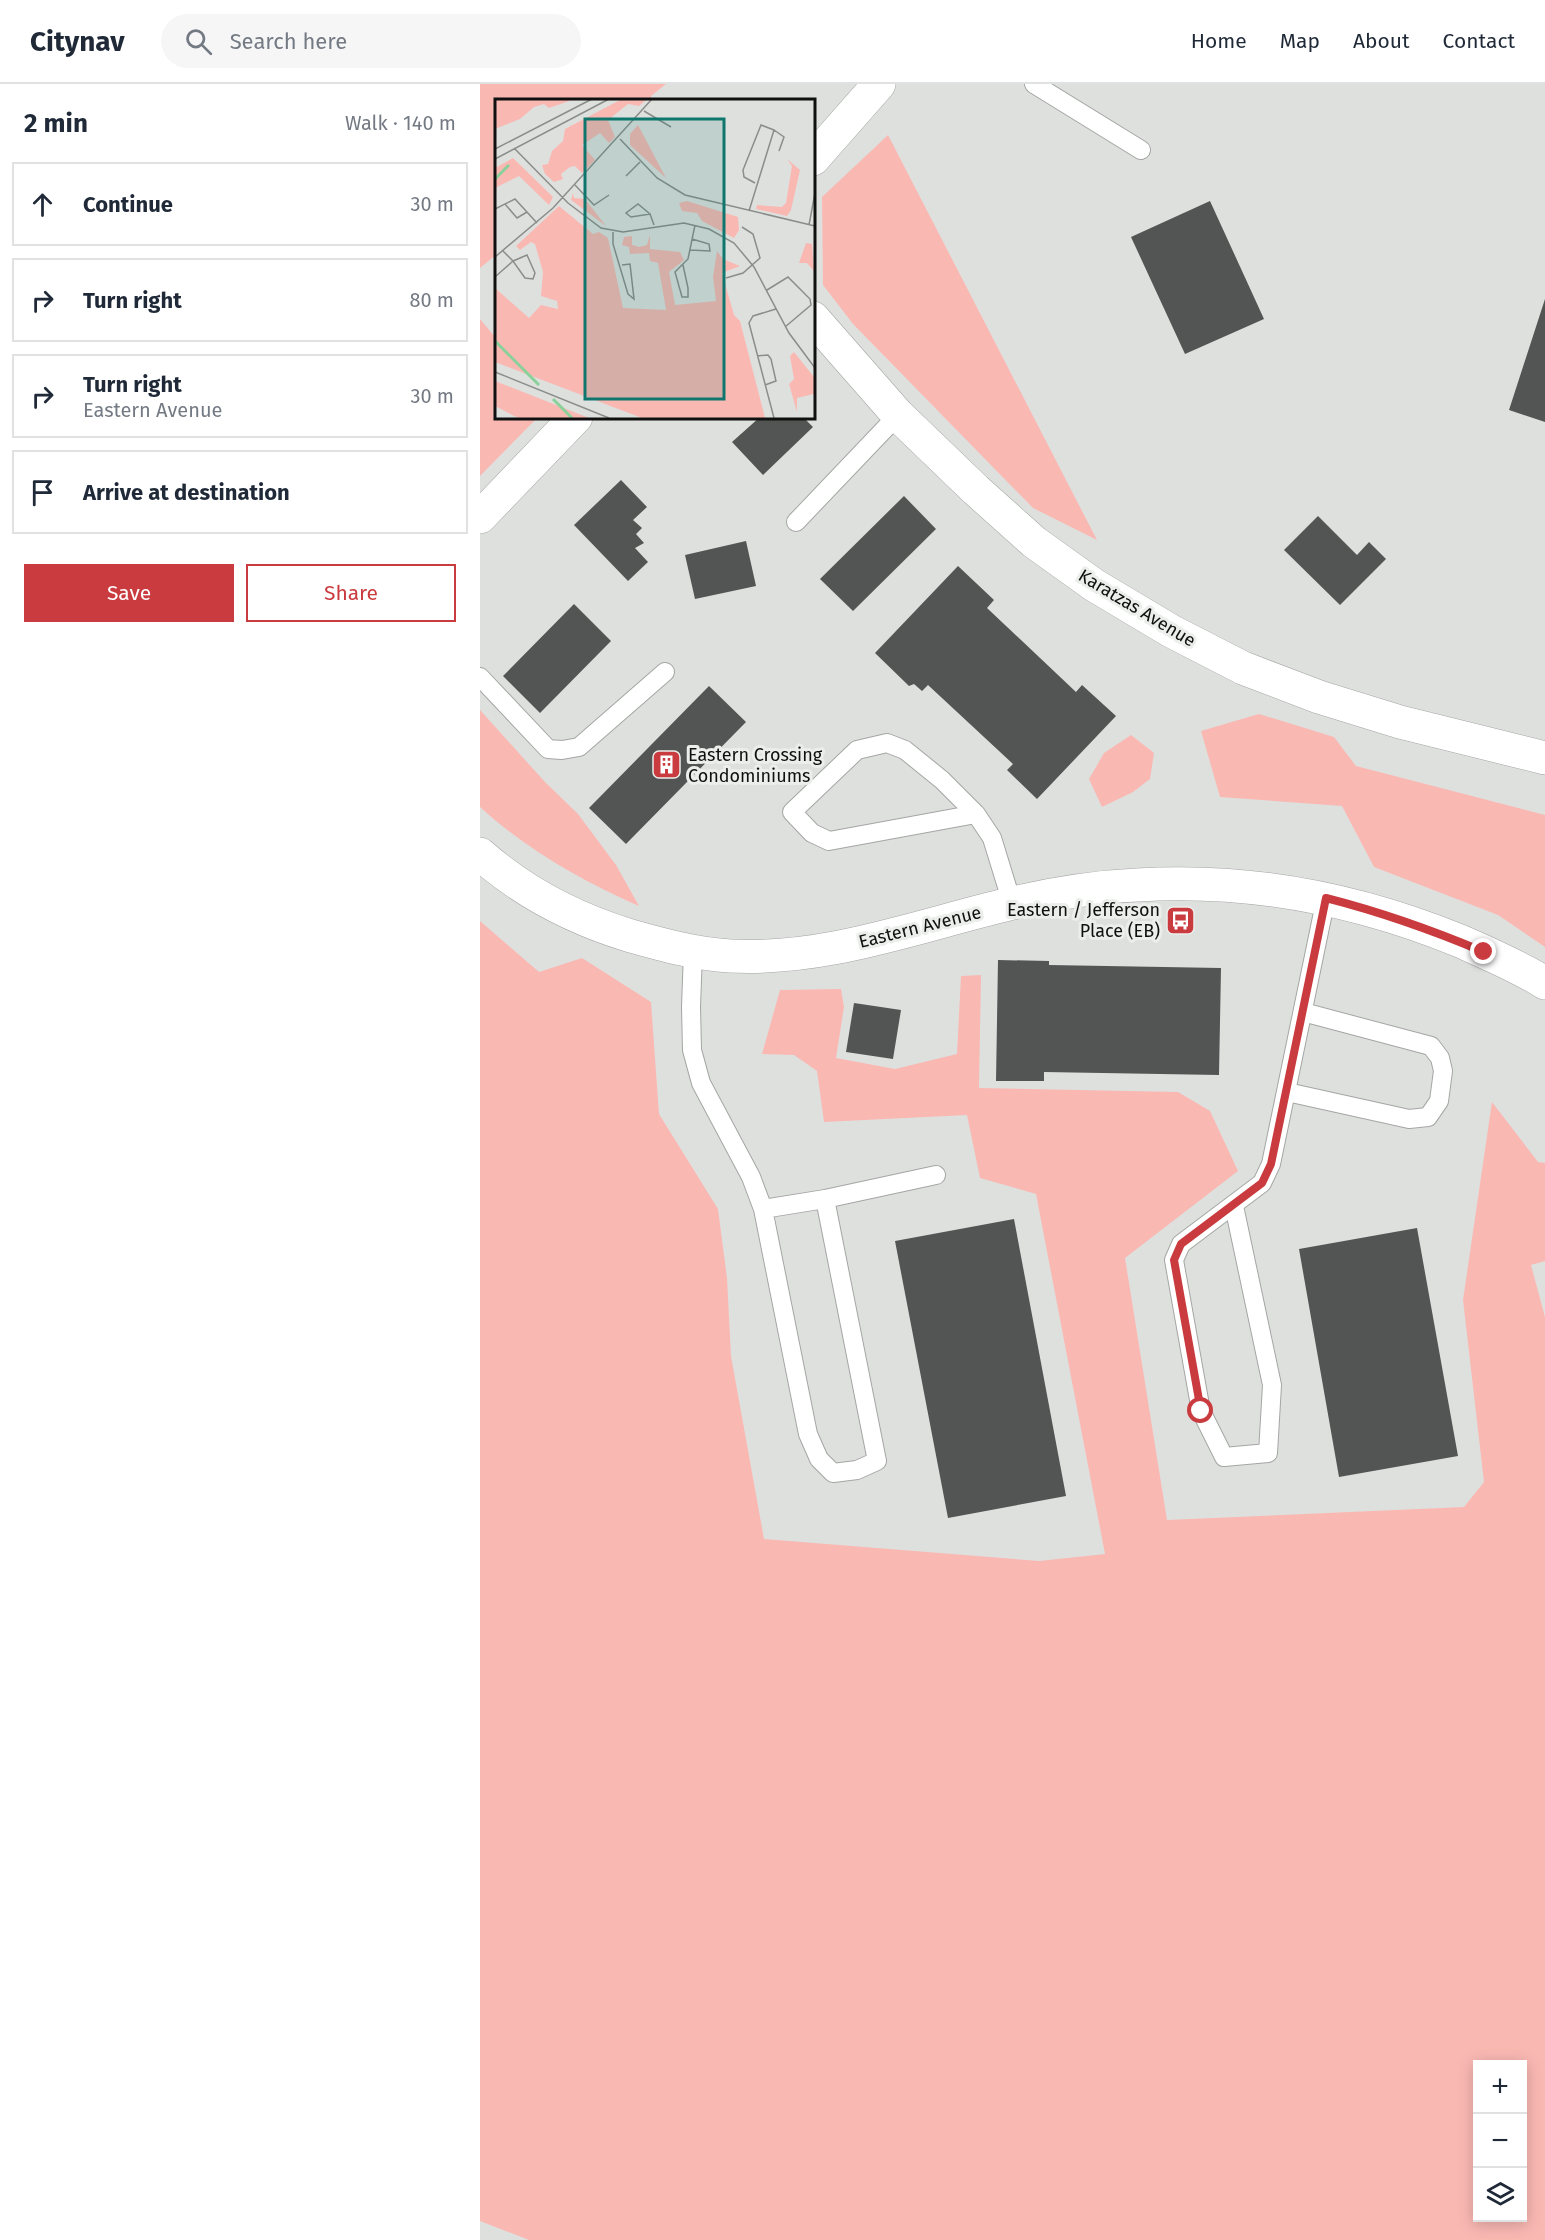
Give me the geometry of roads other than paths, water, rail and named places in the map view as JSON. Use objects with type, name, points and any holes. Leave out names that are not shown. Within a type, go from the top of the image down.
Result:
[{"type":"street","points":[[814,158],[879,84]]},
{"type":"street","name":"Karatzas Avenue","points":[[814,319],[898,415],[976,490],[1034,542],[1094,585],[1171,631],[1244,668],[1319,697],[1400,722],[1545,758]]},
{"type":"street","points":[[480,517],[575,418]]},
{"type":"street","name":"Eastern Avenue","points":[[480,854],[529,892],[564,911],[599,926],[693,952],[729,956],[772,956],[816,952],[866,942],[1012,903],[1125,886],[1189,883],[1238,886],[1326,898],[1378,911],[1431,929],[1484,952],[1545,983]]},
{"type":"lane","points":[[1034,84],[1141,150]]},
{"type":"lane","points":[[796,522],[898,415]]},
{"type":"lane","points":[[480,677],[548,749],[562,750],[579,747],[664,672]]},
{"type":"lane","points":[[976,814],[828,841],[812,833],[792,812],[857,750],[887,742],[905,750],[942,780],[976,814],[993,838],[1012,903]]},
{"type":"lane","points":[[1234,1206],[1272,1385],[1268,1453],[1224,1457],[1201,1411],[1174,1260],[1181,1244],[1262,1183],[1271,1164],[1326,898]]},
{"type":"lane","points":[[693,952],[692,1050],[701,1083],[751,1177],[763,1209],[808,1434],[819,1459],[832,1473],[857,1470],[877,1461],[825,1199]]},
{"type":"lane","points":[[1287,1092],[1409,1119],[1428,1117],[1440,1101],[1443,1071],[1440,1058],[1431,1046],[1303,1012]]},
{"type":"lane","points":[[763,1209],[825,1199],[936,1175]]},
{"type":"place","name":"Eastern Crossing Condominiums","points":[[667,765]]},
{"type":"place","name":"Eastern / Jefferson Place (EB)","points":[[1181,920]]}]
